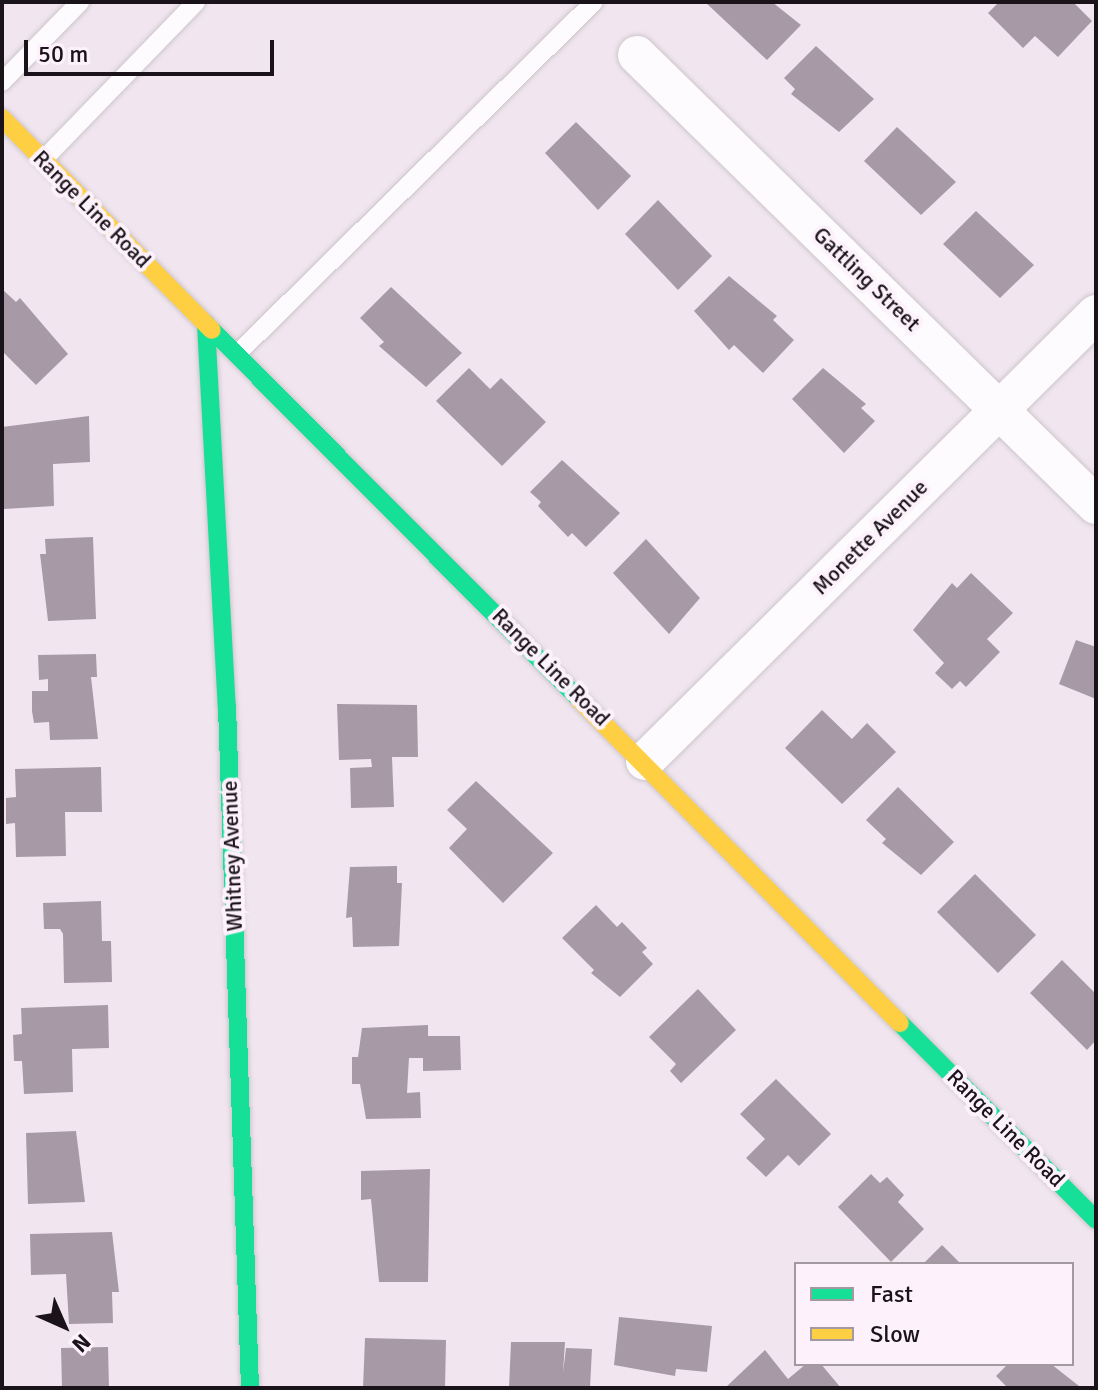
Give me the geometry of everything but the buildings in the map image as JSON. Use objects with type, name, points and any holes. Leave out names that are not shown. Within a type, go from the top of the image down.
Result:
[{"type":"main road","name":"Range Line Road","points":[[2,118],[645,761],[1096,1220]]},
{"type":"main road","name":"Whitney Avenue","points":[[206,324],[227,706],[250,1388]]},
{"type":"street","name":"Gattling Street","points":[[637,55],[1096,505]]},
{"type":"street","name":"Monette Avenue","points":[[645,761],[1096,314]]},
{"type":"lane","points":[[2,82],[80,2]]},
{"type":"lane","points":[[43,160],[196,2]]},
{"type":"lane","points":[[237,354],[594,2]]},
{"type":"traffic: fast","points":[[206,324],[227,706],[250,1388]]},
{"type":"traffic: fast","points":[[212,330],[579,699]]},
{"type":"traffic: fast","points":[[900,1023],[1096,1220]]},
{"type":"traffic: slow","points":[[2,118],[212,330]]},
{"type":"traffic: slow","points":[[579,699],[900,1023]]}]
